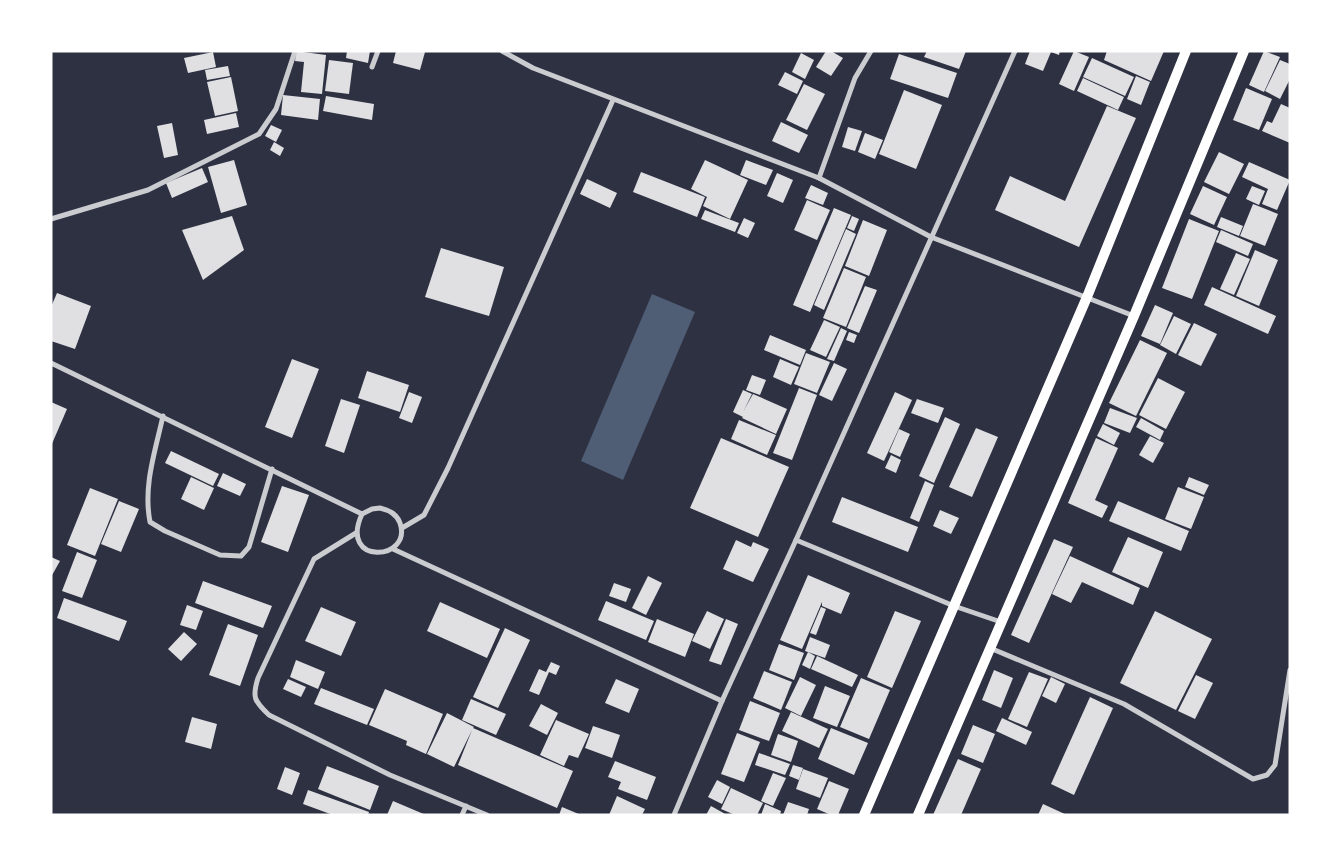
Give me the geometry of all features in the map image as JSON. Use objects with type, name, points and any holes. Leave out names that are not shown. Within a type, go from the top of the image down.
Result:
[{"type":"main road","points":[[864,815],[1087,297],[1186,51]]},
{"type":"main road","points":[[918,815],[1134,316],[1244,51]]},
{"type":"street","points":[[51,219],[148,190],[259,134],[276,109],[295,51]]},
{"type":"street","points":[[372,66],[378,51]]},
{"type":"street","points":[[502,51],[533,68],[819,178],[931,237],[1134,316]]},
{"type":"street","points":[[819,178],[855,78],[871,51]]},
{"type":"street","points":[[674,815],[722,701],[1015,51]]},
{"type":"street","points":[[402,528],[424,515],[448,468],[613,100]]},
{"type":"street","points":[[51,363],[362,514]]},
{"type":"street","points":[[163,416],[147,489],[147,504],[150,522],[164,531],[220,556],[241,556],[249,548],[272,469]]},
{"type":"street","points":[[372,509],[388,510],[399,520],[402,528],[398,543],[393,549],[378,554],[370,552],[363,547],[358,541],[356,534],[356,526],[362,514],[372,509]]},
{"type":"street","points":[[356,534],[314,559],[258,678],[254,692],[257,704],[269,715],[390,775],[487,815]]},
{"type":"street","points":[[796,540],[954,606],[1000,622]]},
{"type":"street","points":[[393,549],[722,701]]},
{"type":"street","points":[[990,648],[1124,704],[1253,778],[1267,775],[1275,765],[1290,670]]},
{"type":"street","points":[[462,815],[466,806]]},
{"type":"water","points":[[652,294],[695,312],[623,480],[581,461]]},
{"type":"building","points":[[296,51],[326,55],[322,94],[301,92],[304,62],[295,61]]},
{"type":"building","points":[[347,51],[370,51],[368,63],[346,58]]},
{"type":"building","points":[[396,51],[425,52],[420,70],[393,63]]},
{"type":"building","points":[[826,51],[831,51],[843,58],[831,76],[816,67]]},
{"type":"building","points":[[927,51],[966,51],[959,69],[924,57]]},
{"type":"building","points":[[1030,51],[1060,51],[1059,55],[1051,52],[1043,71],[1025,64]]},
{"type":"building","points":[[1074,51],[1089,57],[1074,91],[1059,84]]},
{"type":"building","points":[[1107,51],[1164,51],[1151,81],[1104,60]]},
{"type":"building","points":[[1264,51],[1280,57],[1264,92],[1249,85]]},
{"type":"building","points":[[213,52],[216,67],[188,73],[184,58]]},
{"type":"building","points":[[801,53],[814,60],[805,79],[792,72]]},
{"type":"building","points":[[899,54],[957,73],[948,98],[890,79]]},
{"type":"building","points":[[1092,58],[1134,77],[1125,96],[1083,77]]},
{"type":"building","points":[[329,60],[353,63],[349,94],[325,91]]},
{"type":"building","points":[[1280,60],[1290,64],[1290,79],[1280,99],[1265,91]]},
{"type":"building","points":[[228,66],[230,76],[207,80],[205,70]]},
{"type":"building","points":[[785,72],[803,81],[797,94],[778,85]]},
{"type":"building","points":[[1136,76],[1150,82],[1141,105],[1127,99]]},
{"type":"building","points":[[231,77],[238,111],[215,116],[207,82]]},
{"type":"building","points":[[1083,78],[1124,97],[1118,110],[1077,91]]},
{"type":"building","points":[[804,84],[825,94],[807,130],[786,120]]},
{"type":"building","points":[[1246,88],[1272,99],[1259,130],[1233,120]]},
{"type":"building","points":[[904,90],[942,105],[916,169],[879,154]]},
{"type":"building","points":[[283,95],[320,99],[318,120],[281,115]]},
{"type":"building","points":[[326,96],[374,104],[372,120],[323,111]]},
{"type":"building","points":[[1281,104],[1290,108],[1290,143],[1262,131],[1267,121],[1272,123]]},
{"type":"building","points":[[1107,106],[1136,118],[1079,247],[995,210],[1010,176],[1065,201]]},
{"type":"building","points":[[236,113],[239,127],[207,134],[204,120]]},
{"type":"building","points":[[781,122],[808,135],[799,153],[772,141]]},
{"type":"building","points":[[172,123],[178,155],[164,158],[157,126]]},
{"type":"building","points":[[271,125],[282,130],[276,142],[265,136]]},
{"type":"building","points":[[848,127],[862,131],[855,151],[842,147]]},
{"type":"building","points":[[865,133],[883,140],[875,159],[858,152]]},
{"type":"building","points":[[274,142],[284,148],[280,156],[270,150]]},
{"type":"building","points":[[1219,152],[1244,164],[1229,194],[1204,182]]},
{"type":"building","points":[[234,160],[247,205],[221,213],[208,167]]},
{"type":"building","points":[[705,160],[748,180],[730,219],[703,206],[707,197],[691,189]]},
{"type":"building","points":[[746,160],[773,170],[766,185],[740,175]]},
{"type":"building","points":[[1249,162],[1290,180],[1277,210],[1262,204],[1268,189],[1242,177]]},
{"type":"building","points":[[202,168],[208,182],[172,198],[166,183]]},
{"type":"building","points":[[641,172],[705,197],[697,217],[633,192]]},
{"type":"building","points":[[777,173],[793,180],[783,203],[767,196]]},
{"type":"building","points":[[587,179],[617,193],[610,208],[580,194]]},
{"type":"building","points":[[811,185],[828,193],[823,205],[805,198]]},
{"type":"building","points":[[1203,186],[1227,197],[1214,225],[1190,214]]},
{"type":"building","points":[[1252,186],[1265,191],[1259,205],[1246,199]]},
{"type":"building","points":[[807,200],[830,210],[817,240],[794,230]]},
{"type":"building","points":[[1253,204],[1278,214],[1265,246],[1240,236]]},
{"type":"building","points":[[834,208],[851,215],[810,312],[793,305]]},
{"type":"building","points":[[705,210],[739,223],[735,232],[701,219]]},
{"type":"building","points":[[232,216],[244,250],[203,280],[182,230]]},
{"type":"building","points":[[852,216],[859,219],[854,231],[847,228]]},
{"type":"building","points":[[1221,217],[1243,226],[1239,236],[1217,227]]},
{"type":"building","points":[[744,218],[755,223],[748,238],[737,233]]},
{"type":"building","points":[[1189,219],[1219,231],[1192,299],[1162,288]]},
{"type":"building","points":[[863,220],[887,230],[869,276],[845,266]]},
{"type":"building","points":[[846,229],[856,234],[824,310],[814,305]]},
{"type":"building","points":[[1221,230],[1253,244],[1248,256],[1216,242]]},
{"type":"building","points":[[441,248],[504,267],[489,316],[425,297]]},
{"type":"building","points":[[1255,250],[1278,260],[1259,306],[1236,296]]},
{"type":"building","points":[[1236,253],[1250,259],[1234,295],[1220,289]]},
{"type":"building","points":[[844,268],[866,277],[846,327],[823,318]]},
{"type":"building","points":[[865,286],[877,290],[859,333],[847,328]]},
{"type":"building","points":[[1212,287],[1276,316],[1268,334],[1204,305]]},
{"type":"building","points":[[57,293],[91,306],[75,349],[51,341],[51,307]]},
{"type":"building","points":[[1155,305],[1173,313],[1160,344],[1141,336]]},
{"type":"building","points":[[1174,316],[1191,324],[1176,354],[1160,345]]},
{"type":"building","points":[[824,320],[840,327],[826,357],[810,350]]},
{"type":"building","points":[[1194,323],[1217,334],[1201,366],[1178,355]]},
{"type":"building","points":[[841,328],[847,331],[834,361],[827,359]]},
{"type":"building","points":[[849,332],[857,335],[854,343],[846,340]]},
{"type":"building","points":[[770,335],[806,350],[800,365],[764,350]]},
{"type":"building","points":[[1140,340],[1167,353],[1136,416],[1109,403]]},
{"type":"building","points":[[806,353],[830,362],[817,393],[794,384]]},
{"type":"building","points":[[292,359],[319,369],[292,438],[265,427]]},
{"type":"building","points":[[780,359],[799,367],[791,385],[773,377]]},
{"type":"building","points":[[834,363],[847,369],[832,401],[819,395]]},
{"type":"building","points":[[367,371],[409,385],[400,412],[358,398]]},
{"type":"building","points":[[752,375],[766,380],[760,395],[746,390]]},
{"type":"building","points":[[1158,378],[1185,392],[1166,429],[1139,415]]},
{"type":"building","points":[[799,388],[817,395],[792,460],[773,453]]},
{"type":"building","points":[[743,390],[752,394],[744,410],[753,394],[787,409],[776,434],[733,412]]},
{"type":"building","points":[[409,392],[422,397],[412,423],[399,418]]},
{"type":"building","points":[[895,392],[912,400],[884,461],[867,453]]},
{"type":"building","points":[[341,399],[360,405],[344,453],[325,446]]},
{"type":"building","points":[[917,399],[944,408],[938,423],[911,413]]},
{"type":"building","points":[[51,402],[67,409],[51,446]]},
{"type":"building","points":[[1110,408],[1137,418],[1130,433],[1104,423]]},
{"type":"building","points":[[945,417],[960,424],[934,483],[919,476]]},
{"type":"building","points":[[1141,418],[1164,431],[1160,440],[1136,427]]},
{"type":"building","points":[[739,420],[776,435],[767,455],[731,439]]},
{"type":"building","points":[[1103,424],[1120,433],[1114,445],[1097,436]]},
{"type":"building","points":[[976,428],[998,437],[972,497],[949,487]]},
{"type":"building","points":[[899,429],[910,434],[900,457],[889,452]]},
{"type":"building","points":[[1150,436],[1164,443],[1153,463],[1139,455]]},
{"type":"building","points":[[721,438],[789,467],[758,537],[690,508]]},
{"type":"building","points":[[1096,438],[1118,448],[1095,500],[1108,506],[1102,518],[1068,503]]},
{"type":"building","points":[[171,451],[219,474],[213,486],[165,463]]},
{"type":"building","points":[[891,455],[901,460],[896,473],[885,468]]},
{"type":"building","points":[[223,473],[246,484],[240,496],[217,486]]},
{"type":"building","points":[[191,477],[214,488],[204,510],[181,499]]},
{"type":"building","points":[[1189,477],[1209,485],[1204,495],[1185,487]]},
{"type":"building","points":[[925,481],[934,485],[919,522],[910,518]]},
{"type":"building","points":[[282,486],[309,495],[288,552],[261,542]]},
{"type":"building","points":[[1178,487],[1204,497],[1191,529],[1165,519]]},
{"type":"building","points":[[90,488],[118,499],[95,556],[67,545]]},
{"type":"building","points":[[842,497],[918,527],[908,552],[832,522]]},
{"type":"building","points":[[119,501],[139,509],[121,552],[101,544]]},
{"type":"building","points":[[1118,501],[1189,531],[1181,551],[1109,521]]},
{"type":"building","points":[[940,510],[959,518],[951,534],[933,526]]},
{"type":"building","points":[[1128,537],[1163,552],[1148,588],[1112,572]]},
{"type":"building","points":[[1054,539],[1073,547],[1029,643],[1011,635]]},
{"type":"building","points":[[736,540],[751,547],[753,542],[769,549],[753,582],[723,569]]},
{"type":"building","points":[[77,552],[97,560],[82,598],[62,591]]},
{"type":"building","points":[[1070,556],[1140,588],[1133,605],[1082,582],[1071,603],[1052,594]]},
{"type":"building","points":[[51,557],[60,561],[51,577]]},
{"type":"building","points":[[808,575],[850,593],[841,614],[822,606],[822,602],[802,649],[780,640]]},
{"type":"building","points":[[648,576],[662,583],[646,615],[632,608]]},
{"type":"building","points":[[203,581],[272,606],[263,628],[195,603]]},
{"type":"building","points":[[614,583],[631,589],[626,602],[609,596]]},
{"type":"building","points":[[64,598],[127,621],[119,641],[57,618]]},
{"type":"building","points":[[606,601],[654,621],[646,640],[598,620]]},
{"type":"building","points":[[440,602],[500,629],[487,658],[427,631]]},
{"type":"building","points":[[187,605],[203,611],[196,630],[180,625]]},
{"type":"building","points":[[321,607],[356,622],[341,656],[305,641]]},
{"type":"building","points":[[821,607],[826,609],[816,635],[810,633]]},
{"type":"building","points":[[707,611],[724,619],[710,649],[692,641]]},
{"type":"building","points":[[895,611],[921,621],[892,688],[867,677]]},
{"type":"building","points":[[1155,611],[1212,639],[1176,710],[1120,683]]},
{"type":"building","points":[[657,619],[694,634],[685,657],[648,642]]},
{"type":"building","points":[[726,619],[738,624],[721,665],[709,661]]},
{"type":"building","points":[[228,624],[258,635],[240,686],[209,675]]},
{"type":"building","points":[[505,628],[530,640],[498,708],[473,697]]},
{"type":"building","points":[[184,632],[197,644],[181,661],[168,649]]},
{"type":"building","points":[[810,637],[830,645],[825,658],[805,651]]},
{"type":"building","points":[[779,644],[804,653],[794,680],[769,670]]},
{"type":"building","points":[[808,652],[815,656],[810,669],[802,665]]},
{"type":"building","points":[[817,656],[858,675],[852,687],[811,669]]},
{"type":"building","points":[[296,660],[325,672],[318,689],[290,677]]},
{"type":"building","points":[[551,662],[560,666],[556,675],[549,672],[539,695],[529,691],[539,669],[546,672]]},
{"type":"building","points":[[994,670],[1013,678],[1001,708],[982,700]]},
{"type":"building","points":[[764,671],[792,682],[781,710],[753,698]]},
{"type":"building","points":[[1029,672],[1048,679],[1027,727],[1008,719]]},
{"type":"building","points":[[1196,675],[1213,683],[1195,719],[1178,711]]},
{"type":"building","points":[[800,677],[816,685],[801,716],[785,708]]},
{"type":"building","points":[[1051,677],[1065,684],[1056,703],[1042,696]]},
{"type":"building","points":[[861,678],[890,690],[869,739],[840,727]]},
{"type":"building","points":[[288,679],[306,687],[301,697],[283,689]]},
{"type":"building","points":[[616,679],[639,689],[629,713],[605,703]]},
{"type":"building","points":[[825,686],[850,696],[837,727],[813,718]]},
{"type":"building","points":[[321,688],[374,709],[367,725],[314,704]]},
{"type":"building","points":[[385,689],[443,714],[426,754],[406,745],[407,741],[369,725]]},
{"type":"building","points":[[1090,697],[1113,708],[1074,795],[1051,784]]},
{"type":"building","points":[[471,699],[506,714],[496,735],[462,720]]},
{"type":"building","points":[[750,701],[780,713],[769,741],[739,730]]},
{"type":"building","points":[[541,704],[558,713],[547,735],[529,726]]},
{"type":"building","points":[[791,712],[828,729],[819,748],[782,731]]},
{"type":"building","points":[[447,713],[473,728],[573,771],[557,808],[458,765],[472,730],[454,767],[427,754]]},
{"type":"building","points":[[192,717],[217,724],[211,749],[185,742]]},
{"type":"building","points":[[1002,718],[1032,732],[1026,745],[996,731]]},
{"type":"building","points":[[556,720],[589,734],[578,758],[569,755],[564,766],[540,755]]},
{"type":"building","points":[[973,725],[995,734],[983,763],[961,754]]},
{"type":"building","points":[[593,726],[620,735],[612,758],[585,748]]},
{"type":"building","points":[[831,728],[868,743],[854,775],[818,759]]},
{"type":"building","points":[[737,733],[760,742],[744,782],[721,774]]},
{"type":"building","points":[[778,734],[798,741],[791,762],[771,755]]},
{"type":"building","points":[[759,753],[790,764],[785,775],[755,765]]},
{"type":"building","points":[[958,759],[981,769],[961,815],[933,815]]},
{"type":"building","points":[[615,761],[656,777],[647,800],[618,789],[621,782],[608,777]]},
{"type":"building","points":[[793,765],[803,768],[799,780],[789,776]]},
{"type":"building","points":[[327,766],[379,786],[370,810],[318,789]]},
{"type":"building","points":[[285,767],[300,773],[292,795],[277,789]]},
{"type":"building","points":[[803,769],[828,778],[820,798],[796,789]]},
{"type":"building","points":[[773,773],[786,778],[773,806],[761,801]]},
{"type":"building","points":[[717,780],[730,787],[722,804],[708,797]]},
{"type":"building","points":[[829,781],[849,789],[838,815],[831,815],[817,809]]},
{"type":"building","points":[[731,788],[763,803],[757,815],[735,815],[721,809]]},
{"type":"building","points":[[308,790],[369,812],[368,815],[333,815],[303,804]]},
{"type":"building","points":[[617,796],[645,809],[642,815],[609,815]]},
{"type":"building","points":[[393,801],[426,815],[387,815]]},
{"type":"building","points":[[788,802],[809,809],[807,815],[783,815]]},
{"type":"building","points":[[765,804],[781,811],[780,815],[761,815]]},
{"type":"building","points":[[1043,804],[1067,815],[1038,815]]},
{"type":"building","points":[[711,806],[727,815],[706,815]]},
{"type":"building","points":[[562,807],[581,815],[559,815]]}]
